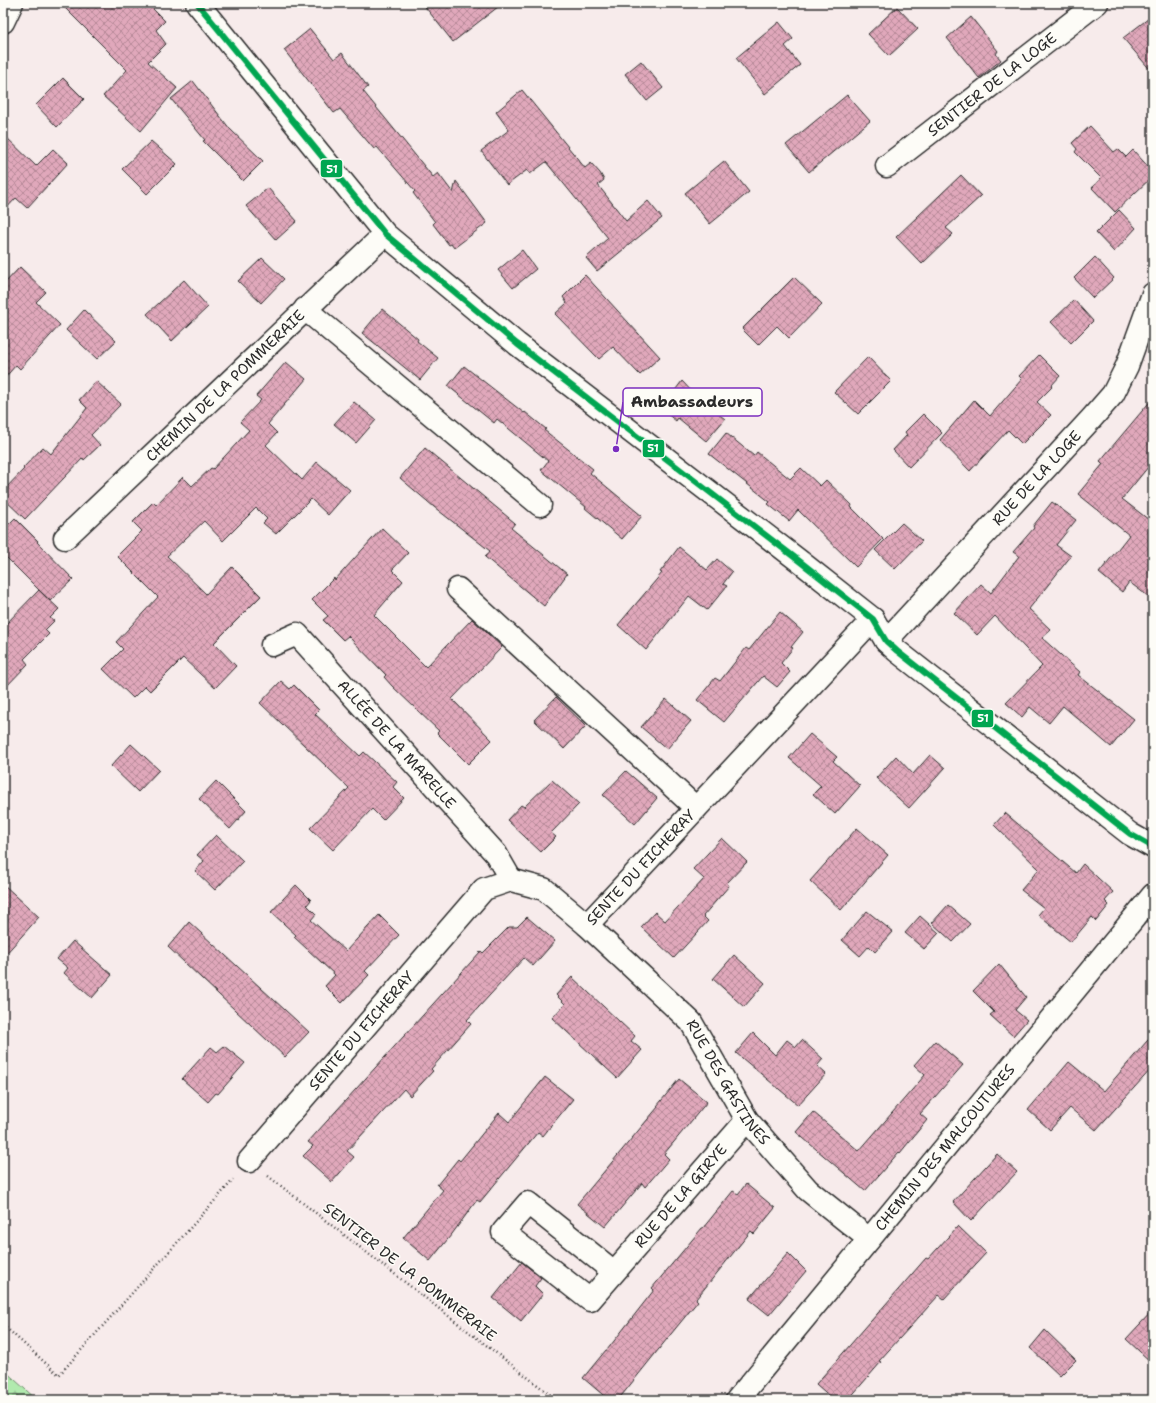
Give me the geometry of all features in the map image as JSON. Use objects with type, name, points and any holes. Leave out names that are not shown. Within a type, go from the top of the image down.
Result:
[{"type":"street","points":[[3,22],[12,3]]},
{"type":"street","points":[[197,3],[385,234],[516,344],[792,555],[873,619],[886,641],[1130,834],[1153,847]]},
{"type":"street","name":"SENTIER DE LA LOGE","points":[[887,166],[1097,3]]},
{"type":"street","name":"CHEMIN DE LA POMMERAIE","points":[[65,538],[385,234]]},
{"type":"street","name":"RUE DE LA LOGE","points":[[886,641],[1113,394],[1127,366],[1153,294]]},
{"type":"street","points":[[305,309],[540,505]]},
{"type":"street","points":[[458,589],[696,808]]},
{"type":"street","name":"SENTE DU FICHERAY","points":[[250,1162],[484,889],[511,880],[544,889],[587,925],[873,619]]},
{"type":"street","name":"ALLÉE DE LA MARELLE","points":[[272,645],[297,634],[496,854],[511,880]]},
{"type":"street","name":"CHEMIN DES MALCOUTURES","points":[[737,1400],[1153,895]]},
{"type":"street","name":"RUE DES GASTINES","points":[[587,925],[691,1022],[747,1120],[808,1190],[869,1239]]},
{"type":"street","name":"RUE DE LA GIRYE","points":[[614,1272],[528,1203],[503,1232],[590,1300],[747,1120]]},
{"type":"path","points":[[3,1325],[59,1375],[250,1162]]},
{"type":"path","name":"SENTIER DE LA POMMERAIE","points":[[250,1162],[558,1400]]},
{"type":"green space","points":[[3,1369],[37,1400],[3,1400]]},
{"type":"building","points":[[60,3],[147,3],[165,21],[156,30],[166,44],[148,62],[177,88],[141,131],[103,96],[127,70]]},
{"type":"building","points":[[422,3],[503,3],[453,42]]},
{"type":"building","points":[[897,7],[918,29],[889,56],[868,34]]},
{"type":"building","points":[[1153,15],[1153,73],[1123,38]]},
{"type":"building","points":[[971,17],[998,51],[996,54],[1001,60],[979,78],[947,38]]},
{"type":"building","points":[[779,22],[793,39],[785,46],[800,65],[765,94],[736,58]]},
{"type":"building","points":[[310,29],[334,59],[342,53],[368,87],[363,91],[433,177],[438,173],[453,193],[456,181],[487,223],[454,248],[451,244],[449,245],[433,224],[435,222],[413,193],[415,191],[377,147],[374,149],[340,109],[334,113],[284,50]]},
{"type":"building","points":[[641,61],[663,88],[647,101],[625,74]]},
{"type":"building","points":[[63,78],[84,99],[57,127],[36,105]]},
{"type":"building","points":[[193,81],[230,129],[263,161],[243,181],[203,141],[205,140],[171,99]]},
{"type":"building","points":[[522,90],[585,168],[591,163],[600,173],[604,180],[598,185],[626,221],[648,201],[662,218],[597,271],[586,258],[608,238],[546,162],[530,174],[527,170],[507,185],[481,151],[509,130],[496,112]]},
{"type":"building","points":[[847,95],[870,121],[809,172],[786,145]]},
{"type":"building","points":[[1090,126],[1114,152],[1118,149],[1126,157],[1133,150],[1153,172],[1153,176],[1115,212],[1092,188],[1101,178],[1075,152],[1077,149],[1072,143]]},
{"type":"building","points":[[3,134],[36,166],[53,149],[68,163],[27,208],[16,198],[3,212]]},
{"type":"building","points":[[151,141],[177,164],[147,194],[122,169]]},
{"type":"building","points":[[724,161],[749,192],[710,224],[685,193]]},
{"type":"building","points":[[961,175],[981,196],[946,228],[953,234],[922,264],[896,237]]},
{"type":"building","points":[[268,188],[297,221],[276,240],[246,206]]},
{"type":"building","points":[[1119,210],[1136,228],[1114,252],[1096,233]]},
{"type":"building","points":[[522,250],[536,269],[513,288],[498,270]]},
{"type":"building","points":[[1095,257],[1114,278],[1093,298],[1074,278]]},
{"type":"building","points":[[262,258],[284,279],[261,303],[238,281]]},
{"type":"building","points":[[20,267],[46,292],[36,302],[60,325],[20,369],[16,365],[3,380],[3,285]]},
{"type":"building","points":[[585,275],[660,357],[640,375],[613,347],[599,359],[555,314],[567,303],[563,297]]},
{"type":"building","points":[[794,277],[822,304],[789,338],[777,326],[758,345],[742,329]]},
{"type":"building","points":[[184,280],[208,307],[172,341],[147,314]]},
{"type":"building","points":[[1074,300],[1093,321],[1071,343],[1051,322]]},
{"type":"building","points":[[382,309],[438,358],[420,380],[362,333]]},
{"type":"building","points":[[84,310],[116,341],[97,359],[66,330]]},
{"type":"building","points":[[1039,355],[1060,376],[1051,386],[1052,387],[1037,402],[1051,415],[1022,444],[1008,430],[970,471],[940,440],[974,400],[990,416],[1022,379],[1019,376]]},
{"type":"building","points":[[868,357],[891,381],[858,414],[834,392]]},
{"type":"building","points":[[286,362],[306,379],[268,424],[277,433],[266,445],[302,480],[317,462],[350,490],[328,515],[311,499],[276,534],[263,523],[267,519],[256,508],[223,541],[204,521],[167,556],[206,594],[232,567],[261,596],[214,643],[236,666],[215,688],[183,658],[150,691],[145,686],[133,698],[103,669],[123,649],[116,642],[158,597],[117,556],[142,531],[133,522],[153,502],[156,505],[183,477],[192,486],[211,468],[213,469],[249,430],[240,422],[261,400],[256,396]]},
{"type":"building","points":[[464,366],[546,429],[544,430],[593,469],[590,473],[642,516],[622,539],[541,470],[548,461],[497,419],[494,423],[448,386]]},
{"type":"building","points":[[96,381],[121,404],[91,435],[100,445],[84,460],[83,458],[25,519],[3,498],[3,491],[43,447],[51,454],[87,408],[79,400]]},
{"type":"building","points":[[682,381],[696,396],[725,419],[706,441],[678,418],[676,421],[661,409]]},
{"type":"building","points":[[1153,398],[1153,461],[1122,499],[1153,523],[1153,600],[1129,582],[1122,592],[1099,573],[1129,535],[1078,494],[1103,464],[1100,461]]},
{"type":"building","points":[[354,402],[376,420],[356,443],[334,424]]},
{"type":"building","points":[[923,414],[942,433],[909,467],[893,450],[907,435],[905,432]]},
{"type":"building","points":[[726,433],[754,456],[757,452],[790,479],[801,468],[820,486],[826,480],[852,505],[851,507],[883,539],[856,567],[798,510],[789,521],[768,504],[770,502],[709,454]]},
{"type":"building","points":[[425,448],[515,523],[511,528],[567,574],[544,606],[485,557],[490,551],[400,478]]},
{"type":"building","points":[[1052,502],[1076,520],[1056,545],[1071,556],[1029,609],[1051,630],[1042,638],[1080,672],[1078,675],[1134,719],[1111,747],[1063,706],[1049,723],[1030,707],[1022,717],[1006,703],[1042,666],[995,616],[977,635],[954,613],[981,584],[991,593],[1019,556],[1013,552],[1034,528],[1033,526]]},
{"type":"building","points":[[15,518],[73,579],[50,601],[3,554],[3,530]]},
{"type":"building","points":[[902,523],[922,541],[895,569],[875,550]]},
{"type":"building","points":[[382,528],[408,553],[392,570],[403,581],[374,615],[426,667],[472,619],[502,647],[452,699],[492,740],[468,764],[437,733],[439,731],[392,686],[384,677],[386,675],[348,636],[343,640],[323,620],[328,616],[312,600],[334,578],[335,580]]},
{"type":"building","points":[[679,547],[707,570],[717,559],[732,572],[723,584],[727,586],[707,610],[689,596],[646,650],[618,625],[662,573],[660,572]]},
{"type":"building","points":[[39,590],[59,609],[50,618],[54,621],[45,630],[49,634],[24,659],[28,664],[3,690],[3,627]]},
{"type":"building","points":[[780,612],[803,632],[781,663],[790,672],[777,687],[763,676],[724,722],[697,700],[715,678],[720,681],[746,648],[749,650]]},
{"type":"building","points":[[281,681],[290,689],[294,685],[319,710],[315,714],[360,756],[364,752],[397,782],[393,787],[404,798],[383,820],[372,809],[333,850],[310,828],[349,788],[260,703]]},
{"type":"building","points":[[556,697],[586,726],[564,749],[534,720]]},
{"type":"building","points":[[666,699],[691,721],[667,749],[641,727]]},
{"type":"building","points":[[810,734],[837,757],[833,761],[860,786],[835,814],[813,794],[821,786],[789,758]]},
{"type":"building","points":[[131,744],[159,770],[138,792],[111,766]]},
{"type":"building","points":[[930,755],[945,768],[909,808],[876,778],[896,756],[913,774]]},
{"type":"building","points":[[626,771],[657,798],[635,824],[603,795]]},
{"type":"building","points":[[552,780],[579,804],[551,833],[556,837],[541,852],[507,820],[521,805],[524,807]]},
{"type":"building","points":[[216,781],[246,811],[230,829],[199,799]]},
{"type":"building","points":[[1005,813],[1076,873],[1083,864],[1113,892],[1105,901],[1109,905],[1096,921],[1092,917],[1071,942],[1038,915],[1044,908],[1021,890],[1039,869],[994,825]]},
{"type":"building","points":[[857,828],[888,855],[841,910],[810,881]]},
{"type":"building","points":[[216,835],[243,861],[215,890],[195,871],[204,861],[197,855]]},
{"type":"building","points":[[722,838],[747,862],[727,883],[729,886],[703,916],[708,921],[674,958],[641,927],[655,912],[665,921],[704,879],[693,869]]},
{"type":"building","points":[[3,884],[39,917],[3,957]]},
{"type":"building","points":[[296,885],[311,900],[307,905],[316,914],[311,920],[346,951],[379,915],[399,935],[365,971],[369,975],[342,1003],[325,986],[335,975],[294,937],[296,935],[271,912]]},
{"type":"building","points":[[948,905],[970,924],[953,942],[932,923]]},
{"type":"building","points":[[867,911],[893,932],[875,952],[869,946],[860,956],[842,940]]},
{"type":"building","points":[[920,916],[939,933],[924,949],[905,933]]},
{"type":"building","points":[[527,917],[555,941],[533,966],[524,958],[467,1020],[471,1024],[431,1069],[433,1071],[410,1096],[404,1089],[347,1151],[354,1157],[332,1182],[303,1156],[313,1146],[308,1142],[481,951],[483,953],[509,927],[517,927]]},
{"type":"building","points":[[189,922],[309,1032],[285,1057],[168,947]]},
{"type":"building","points":[[73,941],[112,975],[92,998],[64,973],[68,968],[57,959]]},
{"type":"building","points":[[734,955],[765,983],[744,1007],[713,979]]},
{"type":"building","points":[[999,964],[1026,997],[1015,1010],[1027,1020],[1013,1036],[990,1015],[994,1012],[973,991]]},
{"type":"building","points":[[572,977],[635,1036],[631,1041],[642,1050],[617,1078],[552,1018],[565,1004],[556,995]]},
{"type":"building","points":[[753,1033],[775,1055],[787,1040],[796,1047],[802,1040],[823,1059],[817,1066],[826,1074],[798,1105],[736,1053]]},
{"type":"building","points":[[1153,1034],[1153,1067],[1096,1130],[1070,1108],[1050,1130],[1028,1110],[1069,1062],[1104,1091]]},
{"type":"building","points":[[935,1041],[963,1065],[920,1114],[927,1120],[900,1153],[899,1152],[865,1191],[796,1132],[813,1112],[859,1151],[925,1075],[914,1065]]},
{"type":"building","points":[[224,1046],[245,1063],[218,1094],[216,1093],[208,1102],[182,1079],[211,1047],[217,1052]]},
{"type":"building","points":[[545,1077],[573,1099],[543,1136],[538,1132],[480,1202],[477,1200],[430,1261],[403,1238],[443,1190],[437,1185],[458,1159],[460,1161],[499,1113],[509,1122]]},
{"type":"building","points":[[679,1079],[707,1102],[664,1154],[669,1159],[645,1187],[642,1183],[605,1227],[577,1204],[658,1107],[657,1106]]},
{"type":"building","points":[[997,1154],[1017,1172],[971,1221],[953,1202]]},
{"type":"building","points":[[746,1184],[775,1208],[754,1234],[751,1231],[696,1299],[698,1301],[618,1400],[609,1400],[583,1378],[654,1290],[652,1288],[733,1191],[738,1194]]},
{"type":"building","points":[[958,1226],[986,1253],[944,1299],[939,1295],[879,1361],[881,1362],[848,1400],[834,1400],[816,1384],[926,1258],[928,1259]]},
{"type":"building","points":[[788,1253],[806,1271],[769,1315],[749,1299]]},
{"type":"building","points":[[522,1262],[541,1278],[535,1286],[543,1294],[521,1321],[493,1298]]},
{"type":"building","points":[[1153,1310],[1153,1364],[1126,1339]]},
{"type":"building","points":[[1045,1330],[1076,1360],[1060,1376],[1030,1348]]},
{"type":"transit line","name":"51","points":[[197,3],[385,234],[517,344],[873,619],[886,641],[897,651],[1130,834],[1153,847]]},
{"type":"place","name":"Ambassadeurs","points":[[616,449]]}]
